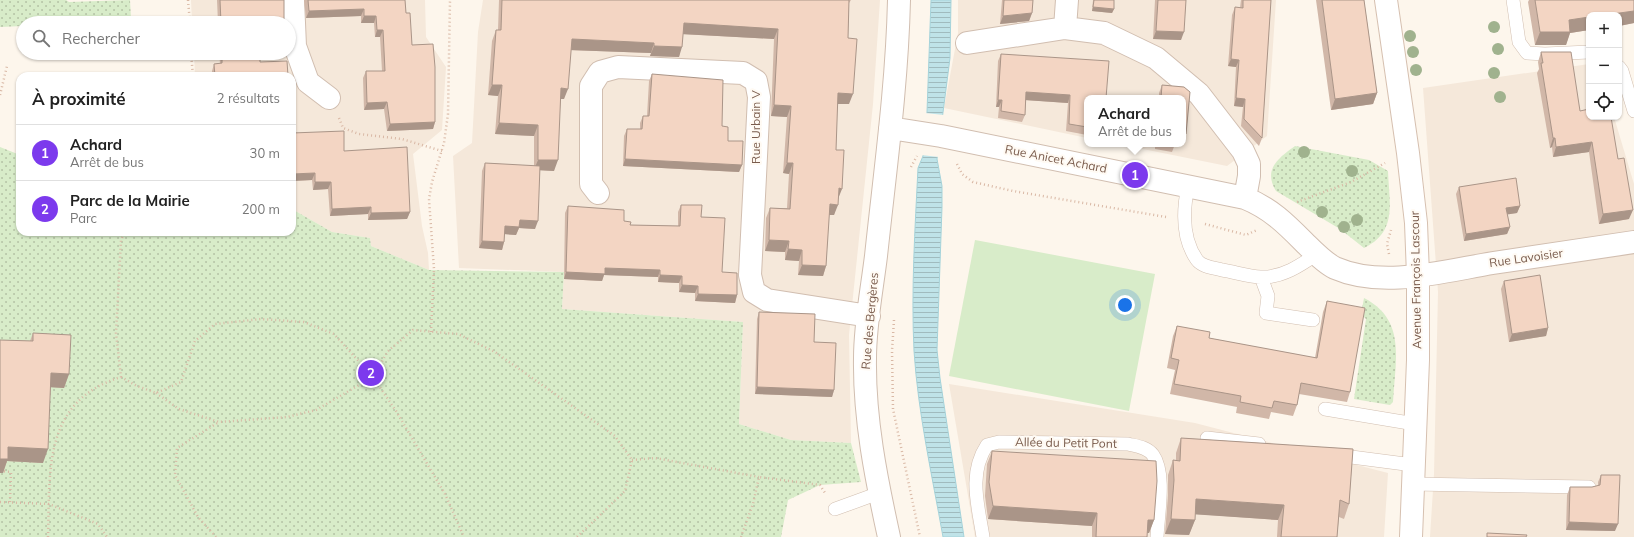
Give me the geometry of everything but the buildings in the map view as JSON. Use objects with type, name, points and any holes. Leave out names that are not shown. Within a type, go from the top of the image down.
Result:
[{"type":"street","points":[[293,0],[294,16]]},
{"type":"street","name":"Rue des Bergères","points":[[889,537],[879,493],[871,443],[866,396],[865,356],[898,45],[898,0]]},
{"type":"street","points":[[1065,28],[1068,0]]},
{"type":"street","name":"Avenue François Lascour","points":[[1386,0],[1408,154],[1416,223],[1418,275],[1411,537]]},
{"type":"street","points":[[967,43],[1065,28],[1104,33],[1156,58],[1199,94],[1243,151],[1249,164],[1249,176],[1245,198]]},
{"type":"street","points":[[296,49],[308,82],[329,98]]},
{"type":"street","name":"Rue Urbain V","points":[[598,193],[591,184],[591,86],[600,72],[618,67],[743,73],[756,81],[759,97],[750,275],[754,292],[767,300],[869,316]]},
{"type":"street","name":"Rue Anicet Achard","points":[[890,128],[928,140],[1188,186],[1245,198],[1262,205],[1277,216],[1317,254],[1334,267],[1349,273],[1380,278],[1418,275]]},
{"type":"street","name":"Rue Lavoisier","points":[[1418,275],[1634,242]]},
{"type":"lane","points":[[1513,0],[1520,42],[1528,53],[1545,54],[1586,52]]},
{"type":"lane","points":[[1622,71],[1634,111]]},
{"type":"lane","points":[[1188,186],[1184,220],[1191,247],[1198,261],[1209,267],[1262,277],[1279,275],[1291,270],[1317,254]]},
{"type":"lane","points":[[1262,277],[1268,296],[1266,313],[1313,320]]},
{"type":"lane","points":[[1324,409],[1415,424]]},
{"type":"lane","points":[[1208,438],[1271,446]]},
{"type":"lane","name":"Allée du Petit Pont","points":[[983,537],[977,499],[976,472],[981,455],[987,445],[999,442],[1128,444],[1142,447],[1152,454],[1158,469],[1160,486],[1157,537]]},
{"type":"lane","points":[[1326,453],[1413,474],[1589,487]]},
{"type":"lane","points":[[835,509],[879,493]]},
{"type":"path","points":[[188,0],[189,16]]},
{"type":"path","points":[[431,332],[434,269],[430,199],[432,182],[442,151],[448,114],[450,0]]},
{"type":"path","points":[[191,60],[192,72]]},
{"type":"path","points":[[0,95],[7,66]]},
{"type":"path","points":[[329,98],[344,128],[359,134],[402,139],[442,151]]},
{"type":"path","points":[[908,173],[928,140]]},
{"type":"path","points":[[121,377],[116,333],[121,240],[123,236]]},
{"type":"path","points":[[156,393],[181,382],[195,341],[216,324],[262,319],[304,322],[334,334],[373,377],[414,438],[445,494],[464,537]]},
{"type":"path","points":[[894,319],[892,351],[893,409],[920,537]]},
{"type":"path","points":[[121,377],[137,386],[156,393],[179,409],[219,422],[287,417],[316,410],[373,377],[388,351],[413,330],[458,334],[495,352],[615,436],[632,460],[625,491],[576,537]]},
{"type":"path","points":[[48,537],[49,504],[56,437],[63,420],[78,400],[100,386],[121,377]]},
{"type":"path","points":[[216,537],[198,517],[176,475],[177,448],[219,422]]},
{"type":"path","points":[[632,460],[654,458],[759,477],[820,485],[835,509]]},
{"type":"path","points":[[0,471],[11,472],[10,502]]},
{"type":"path","points":[[741,537],[753,504],[759,477]]},
{"type":"path","points":[[0,502],[49,504],[98,524],[107,537]]},
{"type":"shaded area","points":[[191,0],[425,0],[426,37],[446,67],[442,130],[413,154],[422,226],[428,253],[429,270],[371,246],[370,238],[332,232],[296,211],[296,72],[195,72],[194,60],[296,60],[296,16],[192,16]]},
{"type":"shaded area","points":[[483,0],[880,0],[873,104],[849,335],[851,443],[791,440],[739,424],[743,322],[562,309],[564,272],[459,268],[453,156],[472,143],[478,32]]},
{"type":"shaded area","points":[[958,0],[1276,0],[1267,136],[1227,166],[1133,147],[1186,147],[1186,95],[1084,95],[1084,137],[944,108],[958,33]]},
{"type":"shaded area","points":[[1586,64],[1586,120],[1615,120],[1634,184],[1634,537],[1430,537],[1434,474],[1438,292],[1423,88]]},
{"type":"shaded area","points":[[949,384],[1195,423],[1388,473],[1384,537],[975,537]]},
{"type":"green space","points":[[0,0],[66,0],[69,2],[130,0],[131,16],[16,16],[16,26],[0,27]]},
{"type":"green space","points":[[1295,146],[1369,160],[1388,171],[1390,205],[1389,215],[1387,225],[1382,234],[1375,241],[1364,248],[1340,229],[1276,191],[1272,184],[1271,177],[1274,165],[1283,155]]},
{"type":"green space","points":[[0,147],[16,153],[16,236],[296,236],[296,211],[332,232],[370,238],[371,246],[429,270],[564,272],[562,309],[743,322],[739,424],[791,440],[851,443],[861,482],[820,485],[788,500],[781,537],[0,537]]},
{"type":"green space","points":[[975,240],[1155,274],[1129,411],[949,376]]},
{"type":"green space","points":[[1364,298],[1378,307],[1387,318],[1393,330],[1396,357],[1393,402],[1390,405],[1354,399],[1366,319],[1361,314]]},
{"type":"water","points":[[931,0],[951,0],[950,58],[937,159],[942,186],[942,207],[937,350],[964,537],[943,537],[922,421],[914,351],[913,282],[918,168],[923,156],[927,112]]},
{"type":"pier","points":[[925,113],[944,115],[939,157],[921,155]]},
{"type":"place","name":"Achard","points":[[1135,175]]},
{"type":"place","name":"Parc de la Mairie","points":[[371,373]]}]
